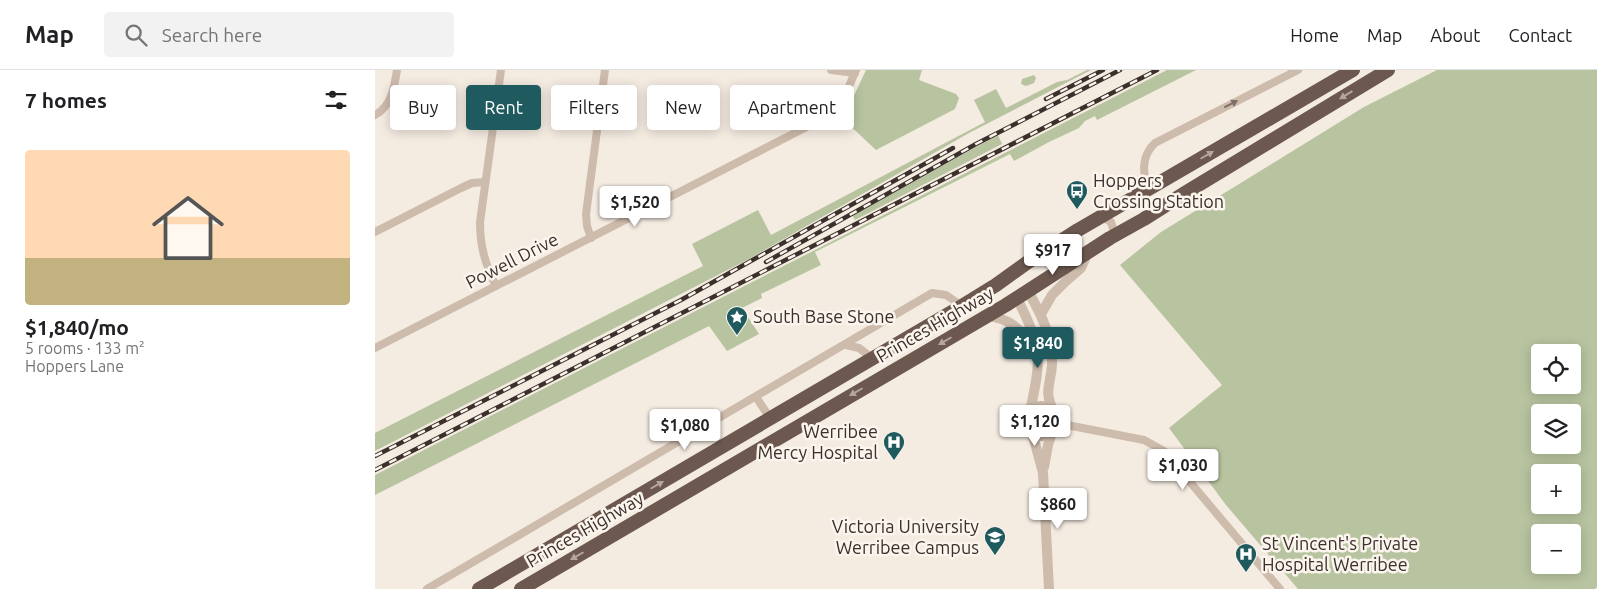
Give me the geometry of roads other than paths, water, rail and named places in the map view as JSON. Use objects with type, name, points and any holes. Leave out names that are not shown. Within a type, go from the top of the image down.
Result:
[{"type":"highway","name":"Princes Highway","points":[[479,589],[962,306],[1037,256],[1103,216],[1353,70]]},
{"type":"highway","name":"Princes Highway","points":[[521,589],[987,316],[1112,235],[1144,219],[1388,70]]},
{"type":"highway","points":[[1150,188],[1155,193],[1161,195],[1185,193]]},
{"type":"highway","points":[[1112,235],[1119,222],[1121,206]]},
{"type":"highway","points":[[1010,275],[1022,295]]},
{"type":"highway","points":[[770,418],[783,435]]},
{"type":"highway","points":[[686,468],[697,486]]},
{"type":"street","points":[[375,115],[386,106],[392,95],[397,70]]},
{"type":"street","points":[[496,286],[482,253],[480,222],[501,70]]},
{"type":"street","points":[[591,238],[585,214],[605,70]]},
{"type":"street","points":[[831,70],[855,71]]},
{"type":"street","points":[[1150,188],[1145,181],[1145,158],[1155,143],[1298,70]]},
{"type":"street","name":"Powell Drive","points":[[375,348],[835,112],[855,71]]},
{"type":"street","points":[[375,232],[472,183],[485,182]]},
{"type":"street","points":[[1103,216],[1111,222],[1112,235]]},
{"type":"street","points":[[1041,314],[1052,295],[1081,268],[1088,252]]},
{"type":"street","points":[[427,589],[932,293],[946,295],[962,306]]},
{"type":"street","points":[[1022,295],[1041,314],[1048,334],[1052,366],[1048,393],[1055,422],[1050,433],[1041,435],[1032,432]]},
{"type":"street","points":[[1022,295],[1037,350],[1037,371],[1027,423],[1032,432],[1043,472],[1049,589]]},
{"type":"street","points":[[987,316],[1002,318],[1007,321],[1020,330],[1037,350]]},
{"type":"street","name":"Princes Highway","points":[[846,345],[859,348],[872,358]]},
{"type":"street","points":[[756,397],[770,418]]},
{"type":"street","points":[[1030,412],[1039,406],[1043,406],[1052,410],[1055,422],[1043,472]]},
{"type":"street","points":[[1055,422],[1144,440],[1164,451],[1280,589]]},
{"type":"railway","points":[[1046,99],[1103,70]]},
{"type":"railway","points":[[766,262],[976,144],[1120,70]]},
{"type":"railway","points":[[375,470],[1157,70]]},
{"type":"railway","points":[[375,456],[681,300],[953,148]]},
{"type":"place","name":"Hoppers Crossing Station","points":[[1077,210]]},
{"type":"place","name":"South Base Stone","points":[[737,336]]},
{"type":"place","name":"Werribee Mercy Hospital","points":[[894,461]]},
{"type":"place","name":"Victoria University Werribee Campus","points":[[995,556]]},
{"type":"place","name":"St Vincent's Private Hospital Werribee","points":[[1246,573]]}]
